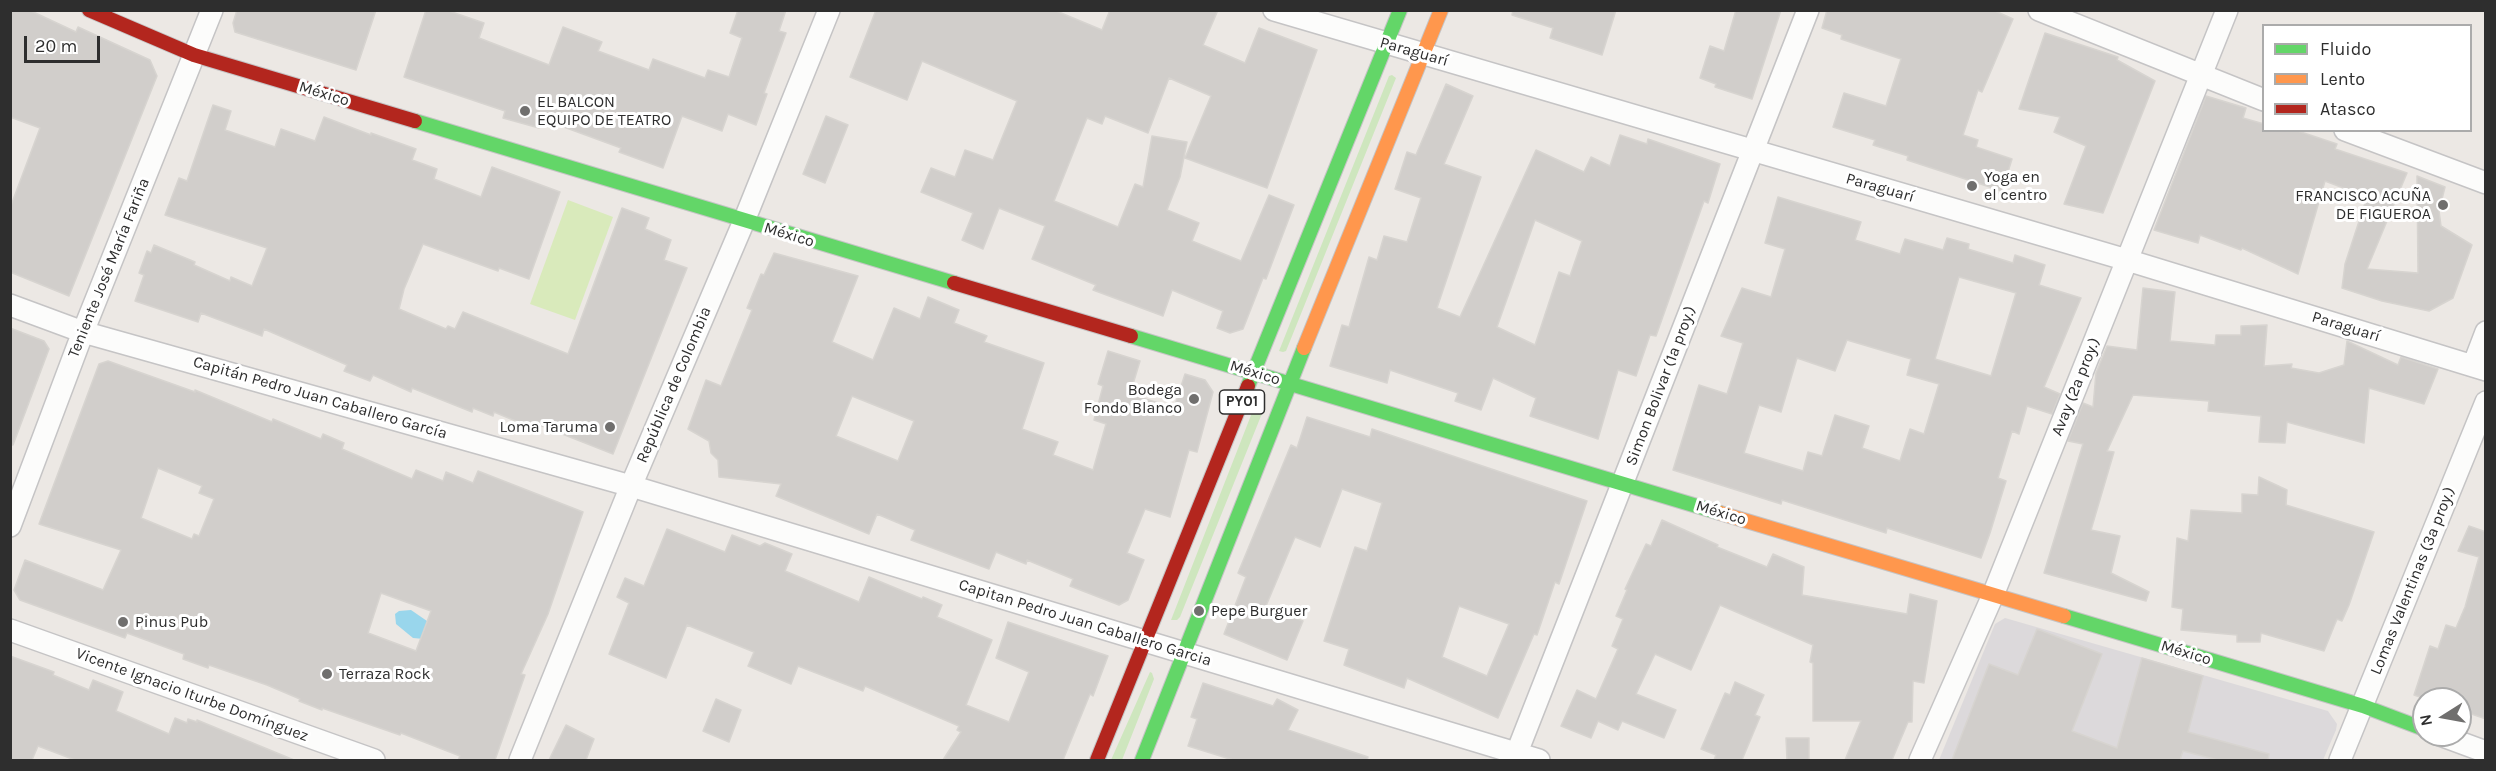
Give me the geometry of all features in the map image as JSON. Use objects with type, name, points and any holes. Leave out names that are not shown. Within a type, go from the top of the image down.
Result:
[{"type":"street","name":"México","points":[[89,10],[194,55],[2362,706],[2412,725]]},
{"type":"street","name":"Teniente José María Fariña","points":[[10,526],[83,332],[212,10]]},
{"type":"street","name":"República de Colombia","points":[[520,760],[829,10]]},
{"type":"street","name":"Paraguarí","points":[[1274,10],[2127,260],[2479,368]]},
{"type":"street","name":"PY01","points":[[1097,760],[1400,10]]},
{"type":"street","name":"PY01","points":[[1142,760],[1441,10]]},
{"type":"street","name":"Simon Bolivar (1ª proy.)","points":[[1515,757],[1808,10]]},
{"type":"street","points":[[2039,10],[2262,99]]},
{"type":"street","name":"Avay (2ª proy.)","points":[[1920,760],[1993,595],[2227,10]]},
{"type":"street","points":[[2350,132],[2486,183]]},
{"type":"street","name":"Capitán Pedro Juan Caballero García","points":[[10,305],[83,332],[631,486]]},
{"type":"street","points":[[2479,368],[2486,332]]},
{"type":"street","name":"Lomas Valentinas (3ª proy.)","points":[[2340,760],[2486,402]]},
{"type":"street","name":"Capitan Pedro Juan Caballero Garcia","points":[[631,486],[1185,653],[1515,757],[1539,760]]},
{"type":"street","name":"Vicente Ignacio Iturbe Domínguez","points":[[10,630],[374,760]]},
{"type":"shaded area","points":[[2005,618],[2328,711],[2337,724],[2336,730],[2323,760],[1939,760],[1995,624]]},
{"type":"green space","points":[[1389,76],[1396,78],[1286,351],[1279,351]]},
{"type":"green space","points":[[568,200],[613,217],[575,320],[530,304]]},
{"type":"green space","points":[[1255,405],[1262,405],[1263,411],[1180,617],[1177,620],[1171,620]]},
{"type":"green space","points":[[1150,672],[1154,679],[1122,760],[1111,760]]},
{"type":"water","points":[[411,610],[427,621],[429,627],[424,639],[413,638],[396,624],[395,614],[399,611]]},
{"type":"building","points":[[10,10],[29,10],[76,32],[78,27],[150,60],[157,76],[69,296],[10,272],[10,208],[40,128],[10,117]]},
{"type":"building","points":[[237,10],[376,10],[356,70],[235,32],[233,23]]},
{"type":"building","points":[[426,10],[446,10],[484,23],[479,38],[549,65],[563,27],[602,42],[598,51],[649,70],[653,59],[705,78],[708,70],[729,77],[742,38],[730,33],[738,10],[786,10],[779,31],[786,33],[764,93],[767,94],[756,125],[728,114],[722,131],[682,116],[663,168],[619,152],[621,148],[542,119],[539,128],[503,118],[505,111],[404,77]]},
{"type":"building","points":[[876,10],[1054,10],[1102,30],[1110,10],[1218,10],[1203,45],[1245,63],[1259,28],[1317,50],[1267,188],[1185,158],[1211,96],[1169,78],[1148,133],[1105,116],[1102,124],[1087,118],[1054,201],[1118,227],[1135,184],[1143,187],[1152,136],[1187,142],[1180,177],[1167,210],[1199,223],[1192,241],[1241,261],[1269,195],[1294,205],[1266,279],[1263,278],[1243,329],[1230,333],[1217,328],[1223,311],[1172,290],[1163,316],[1093,290],[1096,285],[1032,259],[1045,226],[999,208],[983,249],[962,240],[973,213],[921,192],[931,168],[955,177],[965,150],[993,160],[1017,101],[922,61],[907,100],[850,77]]},
{"type":"building","points":[[1513,10],[1616,10],[1602,55],[1550,38],[1553,28],[1512,15]]},
{"type":"building","points":[[1736,10],[1781,10],[1752,99],[1715,87],[1716,84],[1700,78],[1710,46],[1724,51]]},
{"type":"building","points":[[1827,10],[1993,10],[2013,19],[1982,92],[1978,90],[1963,135],[1978,140],[1976,147],[2012,159],[2002,191],[1907,160],[1908,156],[1873,145],[1875,140],[1833,127],[1844,93],[1886,106],[1901,59],[1841,39],[1842,35],[1822,28]]},
{"type":"building","points":[[2045,33],[2118,57],[2117,60],[2155,81],[2103,213],[2064,204],[2086,146],[2054,132],[2060,117],[2019,109]]},
{"type":"building","points":[[1446,84],[1473,96],[1444,164],[1481,177],[1437,308],[1460,317],[1536,150],[1584,172],[1591,157],[1610,166],[1620,135],[1647,144],[1648,139],[1720,164],[1708,203],[1704,201],[1656,336],[1650,335],[1636,376],[1618,370],[1598,439],[1530,416],[1536,398],[1493,378],[1481,410],[1455,401],[1458,393],[1390,370],[1387,383],[1330,366],[1342,325],[1349,327],[1369,257],[1377,260],[1384,236],[1407,242],[1421,198],[1395,189],[1407,152],[1416,155]],"holes":[[[1535,220],[1582,241],[1570,276],[1559,272],[1535,345],[1497,327]]]},
{"type":"building","points":[[2206,96],[2246,108],[2243,118],[2262,123],[2262,132],[2301,132],[2337,144],[2335,149],[2407,173],[2367,269],[2418,273],[2417,176],[2445,187],[2439,211],[2441,226],[2472,245],[2453,298],[2429,311],[2382,301],[2342,288],[2345,264],[2367,197],[2325,181],[2298,274],[2242,248],[2241,250],[2200,235],[2198,243],[2154,230]]},
{"type":"building","points":[[213,105],[231,111],[225,130],[275,147],[281,129],[315,141],[324,117],[416,149],[412,160],[437,169],[434,179],[481,197],[492,167],[560,192],[529,279],[499,268],[498,271],[423,244],[404,289],[399,309],[446,329],[448,326],[455,329],[463,312],[568,354],[622,208],[649,218],[645,229],[671,240],[664,260],[687,268],[613,454],[537,424],[535,429],[494,412],[493,416],[473,408],[472,412],[412,388],[411,392],[373,375],[370,381],[344,371],[347,365],[264,329],[262,336],[201,313],[198,322],[135,301],[144,275],[139,273],[147,251],[151,253],[154,245],[195,262],[194,265],[230,281],[231,277],[252,286],[267,248],[165,215],[179,178],[187,181]]},
{"type":"building","points":[[826,116],[848,125],[825,183],[803,174]]},
{"type":"building","points":[[1778,197],[1861,222],[1855,240],[1900,254],[1905,239],[1943,250],[1947,238],[1969,244],[1968,249],[2013,263],[2015,255],[2045,265],[2039,285],[2081,298],[2044,387],[2060,394],[2052,414],[2027,406],[2019,434],[2012,431],[1998,478],[2006,481],[1981,558],[1887,528],[1886,533],[1782,500],[1781,504],[1673,470],[1699,385],[1727,394],[1743,343],[1721,336],[1742,288],[1771,297],[1785,249],[1765,243]],"holes":[[[1959,277],[2016,293],[1991,376],[1935,359]],[[1847,340],[1911,359],[1907,375],[1939,384],[1924,434],[1910,429],[1900,461],[1862,448],[1869,426],[1835,415],[1822,456],[1808,452],[1803,471],[1744,453],[1759,405],[1781,412],[1797,358],[1835,371]]]},
{"type":"building","points":[[774,253],[858,276],[832,342],[873,360],[894,308],[920,319],[928,297],[959,310],[954,323],[987,336],[984,342],[1044,363],[1022,429],[1058,442],[1053,455],[1093,470],[1106,424],[1094,420],[1103,386],[1098,384],[1108,351],[1140,361],[1130,394],[1174,408],[1185,374],[1205,380],[1213,392],[1197,452],[1189,450],[1170,517],[1145,509],[1127,553],[1144,560],[1128,600],[1119,605],[1070,586],[1073,579],[1027,560],[1026,564],[996,552],[989,569],[911,540],[915,530],[877,514],[869,534],[776,496],[781,484],[719,477],[718,460],[711,453],[709,441],[688,429],[706,380],[721,386],[752,310],[747,308],[761,274],[764,275]],"holes":[[[852,396],[914,421],[898,461],[836,436]]]},
{"type":"building","points":[[2143,288],[2175,292],[2170,341],[2215,345],[2216,335],[2241,335],[2241,326],[2267,325],[2264,366],[2292,364],[2291,368],[2319,373],[2344,365],[2347,341],[2398,365],[2401,357],[2438,369],[2424,404],[2369,388],[2364,443],[2287,422],[2285,443],[2259,442],[2261,416],[2208,411],[2209,401],[2133,395],[2107,451],[2114,452],[2091,530],[2120,536],[2111,573],[2149,592],[2146,601],[2044,573],[2083,444],[2068,441],[2083,403],[2093,407],[2096,373],[2107,346],[2137,350]]},
{"type":"building","points":[[10,328],[44,341],[49,349],[13,445],[10,445]]},
{"type":"building","points":[[108,361],[195,392],[195,390],[272,422],[273,419],[321,439],[323,434],[344,443],[342,449],[412,479],[416,470],[443,481],[446,472],[473,483],[478,471],[583,512],[548,614],[521,674],[525,675],[495,760],[458,760],[460,756],[401,733],[400,735],[322,708],[322,710],[267,685],[209,665],[208,668],[183,659],[184,654],[127,633],[125,638],[20,600],[14,590],[25,560],[103,590],[121,550],[39,524],[99,364]],"holes":[[[158,468],[202,486],[199,493],[214,499],[199,536],[194,534],[192,539],[141,518]],[[381,593],[431,611],[416,651],[368,633]]]},
{"type":"building","points":[[1307,417],[1370,437],[1372,429],[1587,501],[1559,584],[1555,582],[1537,635],[1534,634],[1498,718],[1407,678],[1404,688],[1344,665],[1349,649],[1324,641],[1355,547],[1367,551],[1382,503],[1342,489],[1320,547],[1295,537],[1266,606],[1303,621],[1287,660],[1224,634],[1246,577],[1238,573],[1291,445],[1297,448]],"holes":[[[1459,606],[1509,624],[1487,676],[1442,657]]]},
{"type":"building","points":[[2259,477],[2287,490],[2286,505],[2374,532],[2349,605],[2342,621],[2337,619],[2324,651],[2261,633],[2260,642],[2237,642],[2237,635],[2181,630],[2183,609],[2172,607],[2177,538],[2188,541],[2191,510],[2242,513],[2242,494],[2258,495]]},
{"type":"building","points":[[1662,520],[1718,545],[1717,547],[1767,567],[1773,554],[1804,567],[1802,595],[1907,614],[1910,594],[1937,601],[1924,683],[1913,681],[1912,722],[1908,722],[1892,760],[1845,760],[1861,721],[1813,721],[1813,663],[1810,662],[1813,645],[1720,605],[1691,670],[1655,654],[1636,694],[1676,710],[1664,738],[1622,721],[1618,730],[1598,721],[1591,738],[1561,726],[1577,690],[1596,699],[1618,649],[1612,646],[1623,619],[1616,616],[1627,590],[1625,589],[1646,544],[1651,546]]},
{"type":"building","points":[[2469,526],[2486,532],[2486,719],[2472,714],[2472,687],[2417,687],[2430,646],[2438,649],[2446,625],[2456,628],[2465,607],[2479,557],[2458,551]]},
{"type":"building","points":[[667,529],[725,552],[732,535],[760,546],[765,543],[792,554],[785,571],[859,602],[869,577],[942,605],[937,617],[992,640],[966,705],[1009,722],[1029,672],[996,658],[1008,622],[1108,656],[1093,696],[1090,694],[1063,760],[943,760],[961,732],[957,730],[959,726],[865,686],[863,691],[798,666],[791,684],[748,666],[754,652],[687,625],[666,678],[609,654],[629,603],[617,597],[625,578],[644,586]]},
{"type":"building","points":[[2037,629],[2102,654],[2072,731],[2117,748],[2142,658],[2203,676],[2188,732],[2269,754],[2268,760],[2218,760],[2183,751],[2180,760],[1952,760],[1989,664],[2018,675]]},
{"type":"building","points":[[10,656],[54,672],[53,675],[89,690],[93,680],[123,692],[116,711],[169,734],[175,718],[187,723],[188,719],[197,722],[197,720],[294,760],[75,760],[38,746],[32,760],[10,760]]},
{"type":"building","points":[[1735,682],[1764,695],[1755,715],[1760,717],[1742,760],[1714,760],[1716,755],[1701,749],[1725,693],[1730,695]]},
{"type":"building","points":[[1203,683],[1273,706],[1277,699],[1298,710],[1288,730],[1368,757],[1367,760],[1233,760],[1188,746],[1197,719],[1191,717]]},
{"type":"building","points":[[716,699],[741,710],[729,742],[703,731]]},
{"type":"building","points":[[566,725],[594,739],[586,760],[549,760]]},
{"type":"building","points":[[1786,738],[1809,738],[1809,760],[1787,760]]},
{"type":"traffic: fast","points":[[1248,386],[1400,10]]},
{"type":"traffic: fast","points":[[415,121],[954,283]]},
{"type":"traffic: fast","points":[[1131,336],[1720,513]]},
{"type":"traffic: fast","points":[[1142,760],[1304,348]]},
{"type":"traffic: fast","points":[[2064,616],[2363,706],[2412,724]]},
{"type":"traffic: slow","points":[[1304,348],[1441,10]]},
{"type":"traffic: slow","points":[[1720,513],[2064,616]]},
{"type":"traffic: jam","points":[[89,10],[194,55],[415,121]]},
{"type":"traffic: jam","points":[[954,283],[1131,336]]},
{"type":"traffic: jam","points":[[1097,760],[1248,386]]},
{"type":"place","name":"EL BALCON EQUIPO DE TEATRO","points":[[525,111]]},
{"type":"place","name":"Yoga en el centro","points":[[1972,186]]},
{"type":"place","name":"FRANCISCO ACUÑA DE FIGUEROA","points":[[2443,205]]},
{"type":"place","name":"Bodega Fondo Blanco","points":[[1194,399]]},
{"type":"place","name":"Loma Taruma","points":[[610,427]]},
{"type":"place","name":"Pepe Burguer","points":[[1199,611]]},
{"type":"place","name":"Pinus Pub","points":[[123,622]]},
{"type":"place","name":"Terraza Rock","points":[[327,674]]}]
